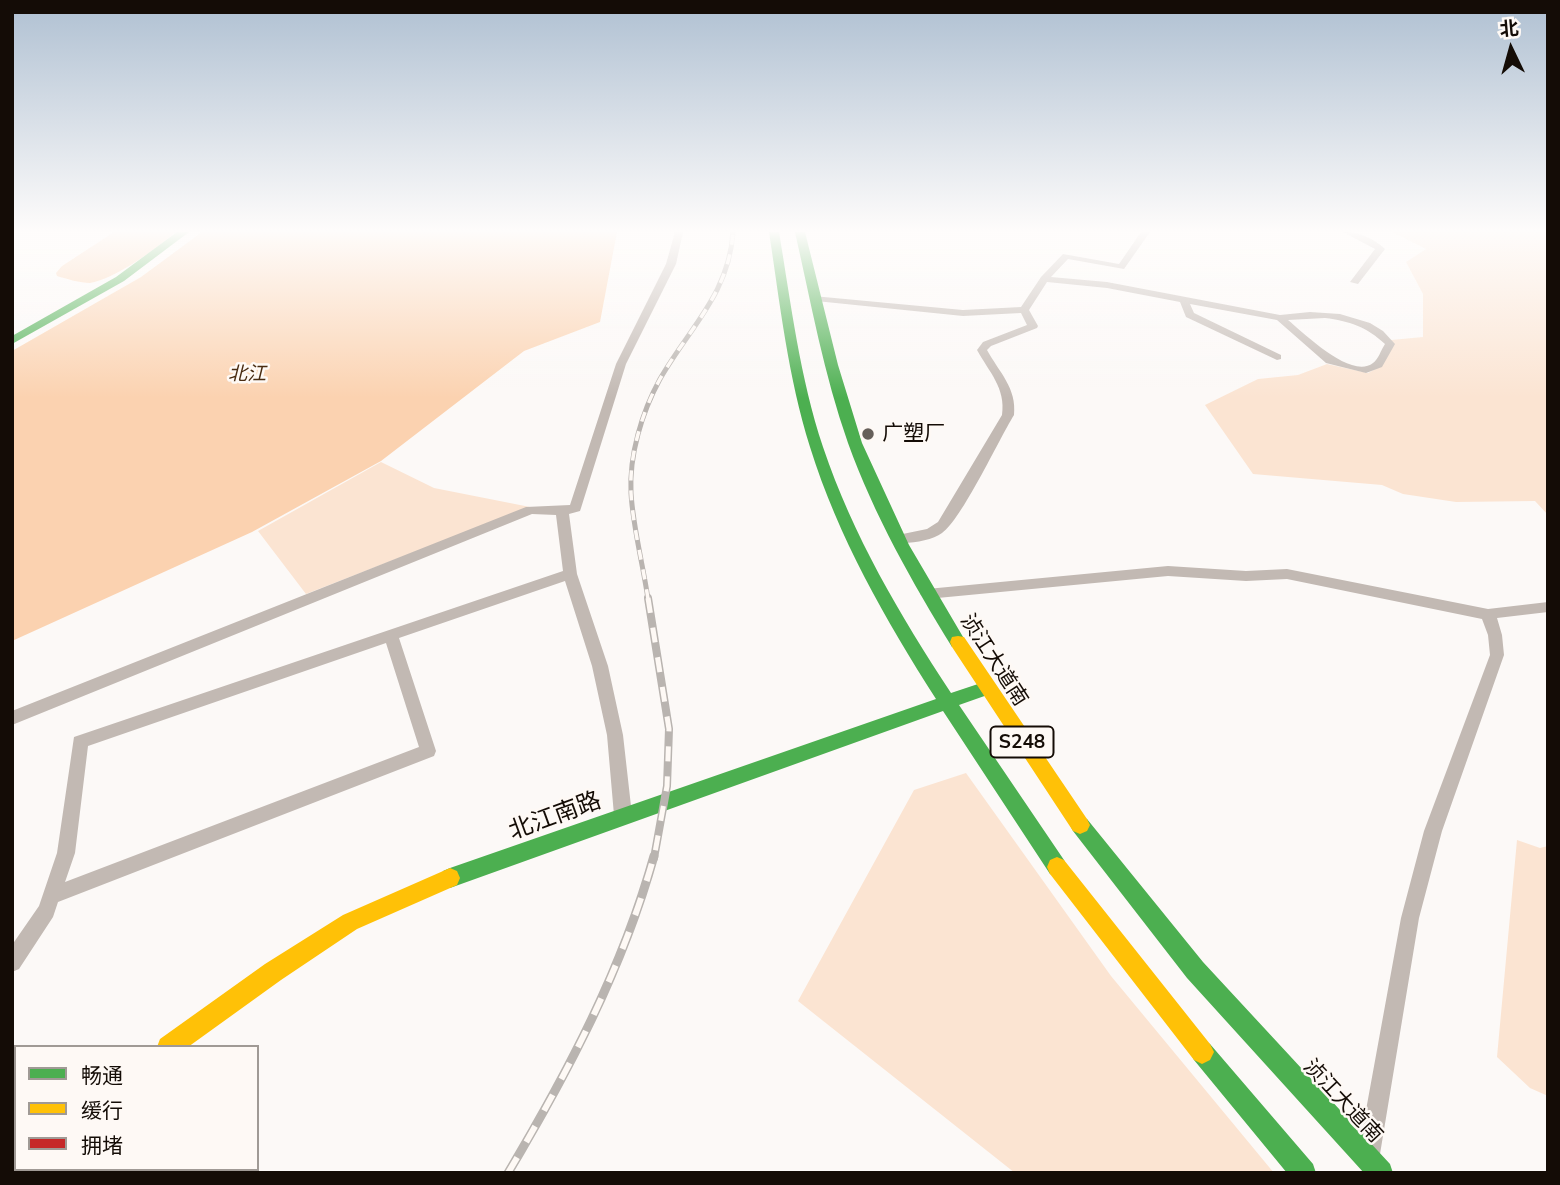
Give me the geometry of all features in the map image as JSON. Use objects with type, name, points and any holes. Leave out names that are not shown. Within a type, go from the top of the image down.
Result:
[{"type":"main road","points":[[12,341],[106,287]]},
{"type":"main road","name":"S248","points":[[784,287],[801,383],[826,473],[855,539],[906,637],[1046,853],[1083,904],[1304,1173]]},
{"type":"main road","name":"浈江大道南","points":[[813,287],[836,383],[856,444],[898,539],[927,594],[987,688],[1092,843],[1171,941],[1235,1015],[1375,1166]]},
{"type":"main road","name":"北江南路","points":[[171,1045],[262,979],[350,922],[426,887],[987,688]]},
{"type":"street","points":[[12,718],[531,510],[562,511],[575,508],[621,364],[659,287]]},
{"type":"street","points":[[1024,310],[1039,287]]},
{"type":"street","points":[[1119,287],[1280,318],[1331,314],[1377,329],[1390,344],[1378,365],[1366,370],[1330,361],[1280,318]]},
{"type":"street","points":[[816,298],[963,313],[1024,310]]},
{"type":"street","points":[[1184,300],[1190,315],[1276,357]]},
{"type":"street","points":[[898,539],[937,531],[950,518],[964,488],[1008,415],[1010,407],[1007,390],[982,350],[987,344],[1034,326],[1024,310]]},
{"type":"street","points":[[562,511],[570,574],[602,677],[615,735],[623,815]]},
{"type":"street","points":[[927,594],[1168,571],[1246,576],[1296,574],[1488,614],[1548,607]]},
{"type":"street","points":[[12,962],[46,911],[66,853],[80,742],[570,574]]},
{"type":"street","points":[[1375,1166],[1410,918],[1433,831],[1497,656],[1488,614]]},
{"type":"street","points":[[51,896],[428,751],[391,635]]},
{"type":"shaded area","points":[[1419,287],[1548,287],[1548,515],[1535,501],[1456,502],[1403,494],[1382,485],[1253,474],[1205,405],[1258,379],[1298,375],[1327,364],[1368,373],[1381,366],[1391,340],[1423,337],[1423,294]]},
{"type":"shaded area","points":[[381,462],[434,488],[530,507],[306,594],[258,531]]},
{"type":"shaded area","points":[[966,773],[1111,976],[1274,1173],[1015,1173],[798,1001],[914,790]]},
{"type":"shaded area","points":[[1517,840],[1540,848],[1548,846],[1548,1096],[1530,1088],[1497,1057]]},
{"type":"water","name":"北江","points":[[123,287],[607,287],[600,322],[524,351],[381,461],[252,532],[12,641],[12,351]]},
{"type":"railway","points":[[648,599],[632,506],[631,479],[635,449],[642,420],[660,379],[718,287]]},
{"type":"railway","points":[[648,598],[669,729],[667,786],[654,858]]},
{"type":"railway","points":[[508,1173],[552,1097],[610,980],[654,856]]},
{"type":"traffic: fast","points":[[12,341],[106,287]]},
{"type":"traffic: fast","points":[[783,287],[802,393],[816,445],[845,523],[904,633],[1002,787],[1057,867]]},
{"type":"traffic: fast","points":[[813,287],[846,417],[876,495],[901,545],[958,642]]},
{"type":"traffic: fast","points":[[450,878],[987,688]]},
{"type":"traffic: fast","points":[[1080,825],[1195,970],[1381,1173]]},
{"type":"traffic: fast","points":[[1202,1052],[1304,1173]]},
{"type":"traffic: slow","points":[[958,642],[1080,825]]},
{"type":"traffic: slow","points":[[1057,867],[1202,1052]]},
{"type":"traffic: slow","points":[[171,1045],[273,972],[350,922],[450,878]]},
{"type":"place","name":"广塑厂","points":[[868,434]]}]
